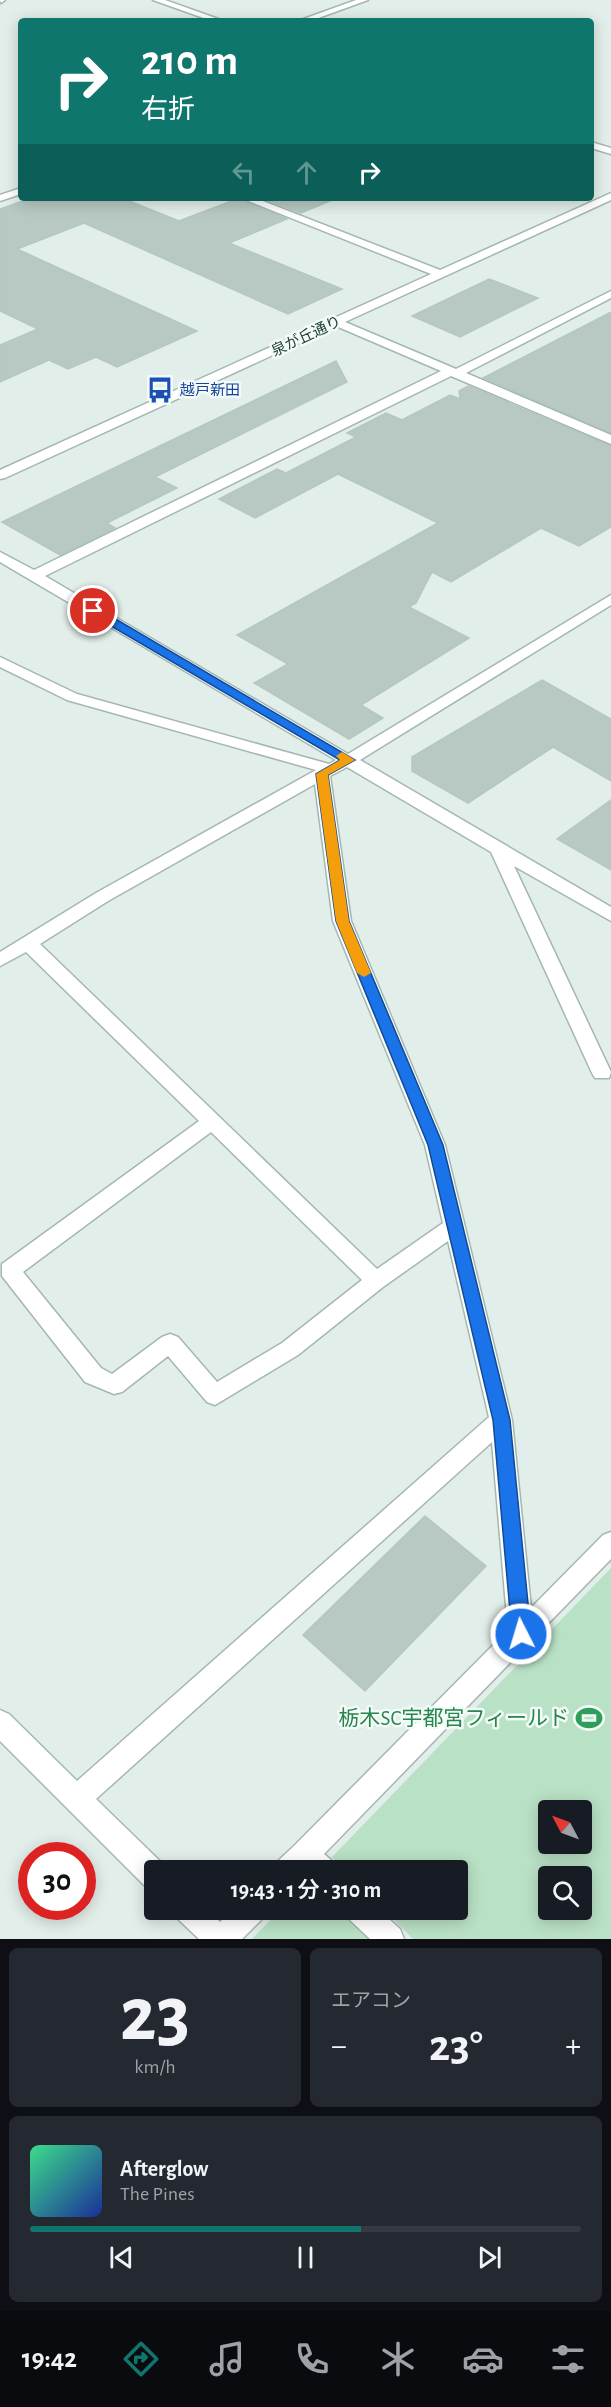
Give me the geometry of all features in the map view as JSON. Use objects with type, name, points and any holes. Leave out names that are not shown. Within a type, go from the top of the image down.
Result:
[{"type":"street","points":[[157,0],[211,18]]},
{"type":"street","points":[[311,18],[364,0]]},
{"type":"street","points":[[594,145],[611,151]]},
{"type":"street","points":[[0,198],[18,192]]},
{"type":"street","name":"泉が丘通り","points":[[0,475],[611,196]]},
{"type":"street","points":[[254,201],[441,274]]},
{"type":"street","points":[[34,576],[611,294]]},
{"type":"street","points":[[336,322],[611,440]]},
{"type":"street","points":[[0,556],[611,915]]},
{"type":"street","points":[[0,960],[102,897],[349,760],[611,599]]},
{"type":"street","points":[[0,661],[72,697],[326,771]]},
{"type":"street","points":[[326,771],[342,921],[435,1145],[501,1420],[521,1634]]},
{"type":"street","points":[[498,849],[602,1073]]},
{"type":"street","points":[[28,943],[376,1281]]},
{"type":"street","points":[[211,1122],[9,1270],[93,1375],[114,1385],[170,1343],[215,1395],[290,1349],[376,1281],[454,1226]]},
{"type":"street","points":[[77,1798],[501,1420]]},
{"type":"street","points":[[310,1860],[521,1634],[611,1543]]},
{"type":"street","points":[[0,1724],[144,1865]]},
{"type":"street","points":[[200,1920],[221,1939],[241,1920]]},
{"type":"street","points":[[370,1920],[390,1939]]},
{"type":"green space","points":[[611,1568],[611,1939],[413,1939],[394,1920],[468,1920],[468,1860],[335,1860],[332,1857]]},
{"type":"green space","points":[[270,1920],[360,1920],[379,1939],[252,1939]]},
{"type":"building","points":[[23,201],[129,201],[179,221],[231,201],[246,201],[287,219],[229,243],[342,289],[288,314],[84,223],[17,249],[197,331],[117,367],[96,357],[68,369],[49,360],[0,382],[0,345],[38,329],[0,311],[0,209]]},
{"type":"building","points":[[269,201],[330,201],[301,213]]},
{"type":"building","points":[[489,279],[538,298],[460,337],[412,316]]},
{"type":"building","points":[[611,312],[611,433],[483,378]]},
{"type":"building","points":[[336,361],[347,382],[155,477],[177,488],[107,523],[115,528],[60,555],[2,522]]},
{"type":"building","points":[[468,386],[611,446],[611,527],[579,546],[541,528],[451,582],[432,572],[416,603],[409,607],[469,638],[361,705],[383,718],[349,739],[254,683],[288,664],[237,635],[438,523],[338,474],[255,518],[219,499],[277,469],[286,473],[356,437],[347,433],[386,413],[402,420],[450,395],[460,399],[459,391]]},
{"type":"building","points":[[542,680],[611,719],[611,781],[553,747],[468,803],[412,771],[412,757]]},
{"type":"building","points":[[611,800],[611,870],[557,839]]},
{"type":"building","points":[[425,1516],[486,1566],[365,1691],[303,1635]]},
{"type":"slow traffic","points":[[342,756],[349,760],[322,774],[342,921],[364,973]]},
{"type":"place","name":"越戸新田","points":[[160,390]]},
{"type":"place","name":"栃木SC宇都宮フィールド","points":[[589,1718]]},
{"type":"route","points":[[93,611],[349,760],[322,774],[342,921],[435,1145],[501,1420],[521,1634]]}]
